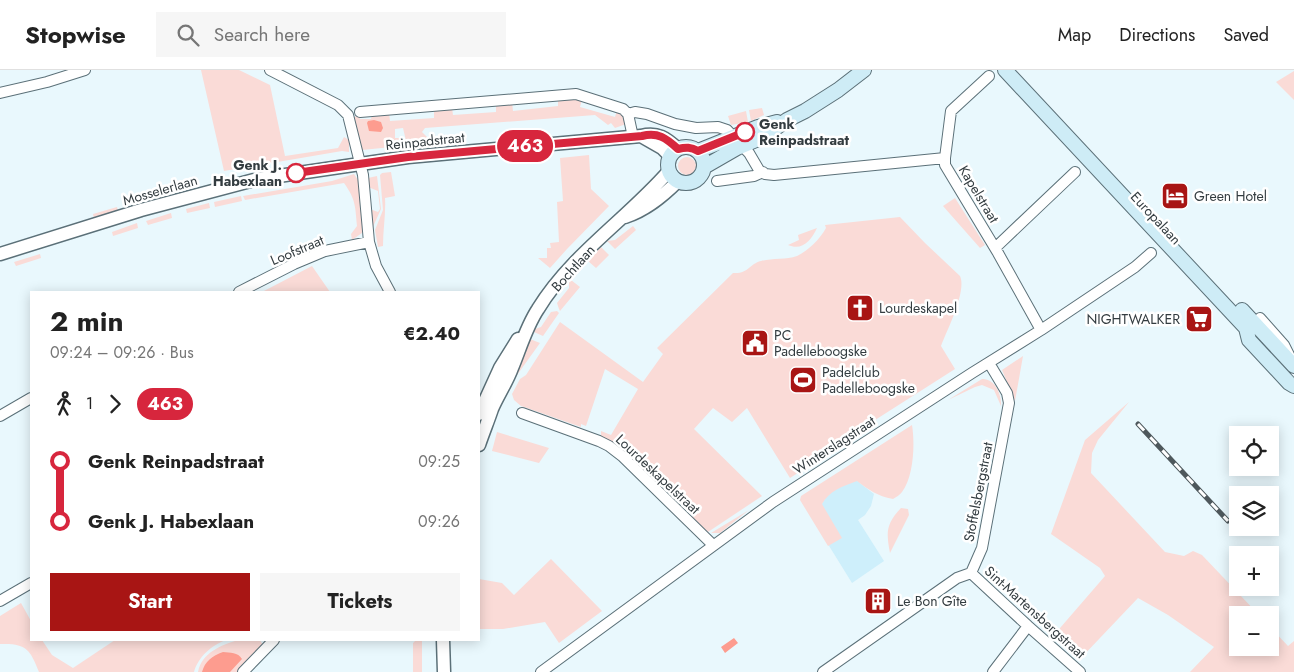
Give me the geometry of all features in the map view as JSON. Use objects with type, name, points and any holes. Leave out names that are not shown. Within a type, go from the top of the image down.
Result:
[{"type":"main road","name":"Bochtlaan","points":[[674,152],[685,147],[698,151],[764,136],[838,90],[864,70]]},
{"type":"main road","name":"Europalaan","points":[[1005,70],[1246,328],[1249,340],[1294,386]]},
{"type":"main road","name":"Europalaan","points":[[1018,70],[1294,365]]},
{"type":"main road","name":"Bochtlaan","points":[[673,176],[684,183],[698,179],[704,167],[738,142]]},
{"type":"main road","points":[[698,151],[704,161],[704,167]]},
{"type":"main road","points":[[673,176],[668,165],[674,152]]},
{"type":"street","points":[[0,93],[47,82],[84,70]]},
{"type":"street","points":[[274,71],[338,105],[348,115],[363,175],[369,242],[376,266],[389,291]]},
{"type":"street","name":"Kapelstraat","points":[[989,76],[951,112],[945,158],[946,165],[1041,330]]},
{"type":"street","points":[[360,112],[576,94],[623,109],[628,114],[637,136],[674,152]]},
{"type":"street","points":[[628,114],[635,112],[647,114],[675,124],[696,128],[718,127],[727,130],[749,153],[759,170],[765,174],[774,175],[945,158]]},
{"type":"street","name":"Reinpadstraat","points":[[360,164],[408,157],[637,136]]},
{"type":"street","name":"Mosselerlaan","points":[[0,254],[141,210],[234,184],[360,164]]},
{"type":"street","points":[[718,181],[754,176],[763,172]]},
{"type":"street","points":[[995,248],[1075,172]]},
{"type":"street","name":"Bochtlaan","points":[[480,436],[483,407],[510,373],[528,326],[538,308],[582,254],[625,217],[638,201],[673,176]]},
{"type":"street","name":"Loofstraat","points":[[241,291],[294,264],[325,252],[369,242]]},
{"type":"street","name":"Winterslagstraat","points":[[541,672],[713,545],[826,466],[1041,330],[1135,267],[1151,253]]},
{"type":"street","name":"Europalaan","points":[[1260,318],[1284,345],[1294,365]]},
{"type":"street","name":"Europalaan","points":[[1236,330],[1249,340]]},
{"type":"street","name":"Stoffelsbergstraat","points":[[971,573],[982,548],[1009,403],[1007,393],[989,362]]},
{"type":"street","points":[[1,413],[30,398]]},
{"type":"street","name":"Lourdeskapelstraat","points":[[522,414],[609,446],[624,458],[713,545]]},
{"type":"street","points":[[823,672],[957,578],[971,573]]},
{"type":"street","name":"Sint-Martensbergstraat","points":[[971,573],[1080,672]]},
{"type":"street","points":[[0,601],[30,584]]},
{"type":"street","points":[[994,672],[1028,626]]},
{"type":"street","points":[[243,672],[273,641]]},
{"type":"street","points":[[436,672],[437,641]]},
{"type":"street","points":[[443,641],[444,672]]},
{"type":"shaded area","points":[[201,70],[239,70],[270,85],[285,156],[338,148],[344,137],[349,140],[349,152],[342,151],[224,171]]},
{"type":"shaded area","points":[[1294,71],[1294,100],[1276,82]]},
{"type":"shaded area","points":[[558,99],[582,100],[580,107],[615,117],[617,110],[625,117],[626,124],[615,128],[611,123],[608,125],[595,115],[425,128],[422,132],[430,140],[427,140],[426,143],[407,145],[403,128],[395,129],[395,138],[401,138],[402,146],[362,150],[352,117],[359,116],[360,119],[371,119],[372,115],[389,113],[390,121],[434,118],[434,110],[452,108],[453,115],[496,112],[496,104],[512,102],[513,111],[558,106]]},
{"type":"shaded area","points":[[762,108],[764,115],[751,121],[749,110]]},
{"type":"shaded area","points":[[746,111],[748,122],[731,125],[728,116]]},
{"type":"shaded area","points":[[374,120],[381,122],[383,128],[381,132],[369,131],[367,123]]},
{"type":"shaded area","points":[[589,155],[591,189],[609,206],[550,268],[538,258],[547,258],[547,248],[551,248],[550,243],[559,242],[557,202],[563,201],[560,158]]},
{"type":"shaded area","points":[[687,157],[694,159],[696,166],[694,173],[687,175],[680,173],[678,166],[680,159]]},
{"type":"shaded area","points":[[391,172],[395,196],[385,198],[383,246],[378,247],[375,230],[383,210],[380,175]]},
{"type":"shaded area","points":[[354,174],[360,183],[365,227],[362,233],[352,240],[351,234],[357,226],[355,208],[351,194],[344,183],[245,200],[243,196],[332,181]]},
{"type":"shaded area","points":[[377,176],[381,209],[372,229],[370,209],[378,212],[380,209],[378,191],[368,187],[368,178]]},
{"type":"shaded area","points":[[241,196],[242,201],[215,207],[214,202]]},
{"type":"shaded area","points":[[955,198],[985,245],[980,248],[943,206]]},
{"type":"shaded area","points":[[209,203],[210,208],[187,213],[186,209]]},
{"type":"shaded area","points":[[117,207],[118,211],[94,219],[93,214]]},
{"type":"shaded area","points":[[171,213],[172,218],[148,225],[146,221]]},
{"type":"shaded area","points":[[900,217],[960,276],[961,291],[959,301],[941,346],[955,369],[850,436],[849,440],[790,478],[747,408],[732,422],[713,408],[694,429],[762,496],[708,532],[693,519],[692,514],[617,442],[611,443],[601,439],[601,431],[611,435],[638,389],[605,369],[586,426],[581,424],[581,427],[521,406],[514,400],[512,394],[520,379],[526,375],[560,322],[643,382],[663,354],[657,348],[733,273],[742,272],[761,261],[797,256],[817,240],[826,228],[825,225]]},
{"type":"shaded area","points":[[137,223],[138,228],[113,236],[112,232]]},
{"type":"shaded area","points":[[633,226],[636,230],[615,249],[607,241],[615,240]]},
{"type":"shaded area","points":[[817,228],[806,244],[798,247],[788,245],[799,240],[798,235]]},
{"type":"shaded area","points":[[601,247],[609,255],[596,268],[588,261]]},
{"type":"shaded area","points":[[40,254],[41,258],[16,266],[14,262]]},
{"type":"shaded area","points":[[312,266],[329,291],[264,291]]},
{"type":"shaded area","points":[[571,280],[580,287],[560,311],[557,303],[569,288]]},
{"type":"shaded area","points":[[557,311],[559,313],[543,336],[534,332],[535,329],[541,327],[551,312]]},
{"type":"shaded area","points":[[530,339],[540,343],[511,382]]},
{"type":"shaded area","points":[[1023,356],[1015,401],[1002,370]]},
{"type":"shaded area","points":[[982,379],[991,381],[997,388],[1001,406],[994,390],[982,385],[948,400]]},
{"type":"shaded area","points":[[1129,402],[1098,440],[1092,453],[1091,473],[1165,552],[1184,556],[1193,551],[1202,555],[1229,583],[1229,596],[1241,596],[1250,606],[1229,606],[1229,656],[1279,656],[1279,636],[1288,646],[1294,641],[1294,672],[1190,672],[1214,647],[1168,615],[1138,598],[1080,659],[1054,635],[1105,576],[1100,568],[1051,534],[1085,440]]},
{"type":"shaded area","points":[[912,425],[913,459],[909,477],[902,492],[893,499],[887,498],[857,481],[832,492],[822,504],[842,538],[828,546],[800,500],[801,496]]},
{"type":"shaded area","points":[[497,432],[549,448],[539,463],[492,451]]},
{"type":"shaded area","points":[[852,477],[874,494],[871,506],[865,515],[858,520],[884,561],[852,583],[826,541],[820,507],[831,488]]},
{"type":"shaded area","points":[[901,508],[908,509],[909,515],[890,553],[888,529],[892,519]]},
{"type":"shaded area","points":[[749,510],[720,533],[711,533]]},
{"type":"shaded area","points":[[551,559],[602,611],[559,643],[545,622],[503,629],[480,629],[480,579],[502,583],[514,595]]},
{"type":"shaded area","points":[[21,603],[30,619],[30,641],[43,641],[52,655],[73,668],[114,641],[224,641],[206,652],[194,672],[39,672],[33,658],[26,649],[16,645],[0,644],[0,616]]},
{"type":"shaded area","points":[[734,638],[738,643],[725,653],[721,647]]},
{"type":"shaded area","points":[[235,641],[261,641],[263,645],[237,672],[198,672],[200,665],[208,654]]},
{"type":"shaded area","points":[[415,641],[422,641],[422,672],[413,672],[413,643]]},
{"type":"shaded area","points":[[223,652],[236,654],[242,659],[230,672],[202,672],[210,659]]},
{"type":"railway","points":[[1138,424],[1228,521]]},
{"type":"bus line","name":"463","points":[[296,173],[408,157],[650,134],[657,134],[666,138],[678,149],[685,147],[698,151],[712,147],[745,132]]},
{"type":"place","name":"Genk Reinpadstraat","points":[[745,132]]},
{"type":"place","name":"Genk J. Habexlaan","points":[[296,173]]},
{"type":"place","name":"Green Hotel","points":[[1175,196]]},
{"type":"place","name":"Lourdeskapel","points":[[860,308]]},
{"type":"place","name":"NIGHTWALKER","points":[[1199,319]]},
{"type":"place","name":"PC Padelleboogske","points":[[755,343]]},
{"type":"place","name":"Padelclub Padelleboogske","points":[[803,380]]},
{"type":"place","name":"Le Bon Gîte","points":[[878,601]]}]
